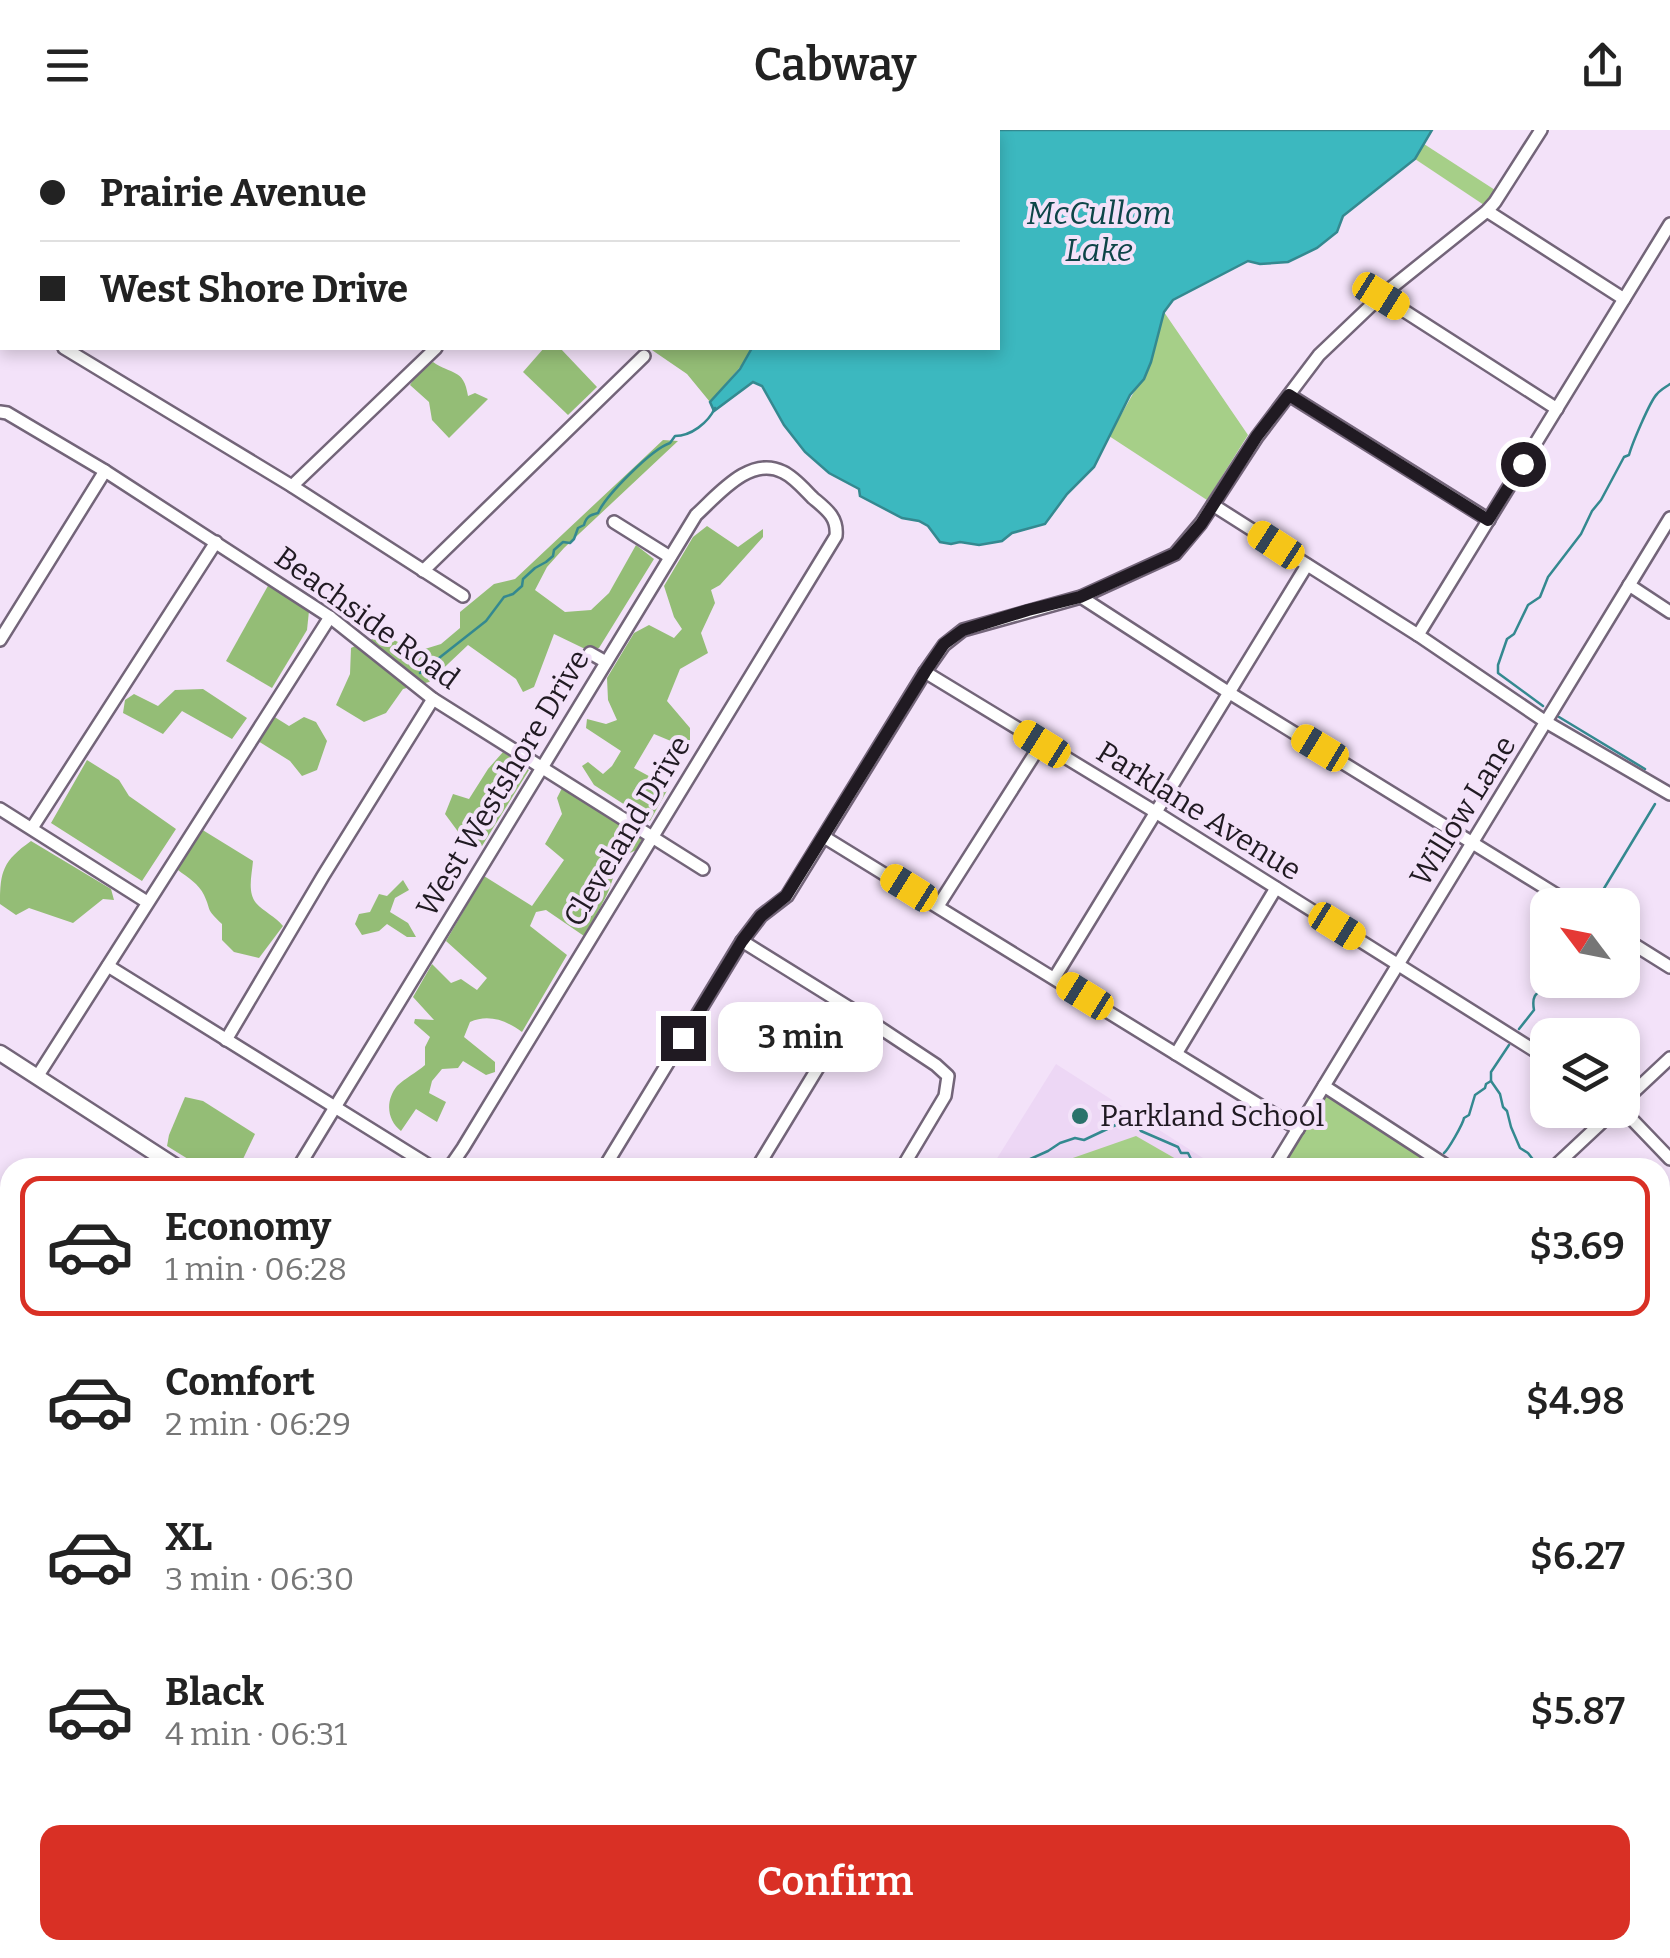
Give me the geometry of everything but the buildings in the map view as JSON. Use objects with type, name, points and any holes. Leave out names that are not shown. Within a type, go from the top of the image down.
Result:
[{"type":"street","points":[[610,1158],[742,941],[761,916],[786,896],[944,644],[963,630],[1080,597],[1175,554],[1319,355],[1381,296],[1487,211],[1540,130]]},
{"type":"street","points":[[1487,211],[1624,299]]},
{"type":"street","points":[[1418,635],[1670,224]]},
{"type":"street","points":[[1381,296],[1557,409]]},
{"type":"street","points":[[67,350],[292,486],[463,596]]},
{"type":"street","points":[[292,486],[434,350]]},
{"type":"street","points":[[424,572],[644,356]]},
{"type":"street","points":[[1289,395],[1488,520]]},
{"type":"street","name":"Beachside Road","points":[[0,412],[8,413],[105,471],[216,542],[330,617],[433,699],[704,868]]},
{"type":"street","name":"West Westshore Drive","points":[[304,1158],[696,514],[732,482],[767,467],[785,472],[832,514]]},
{"type":"street","points":[[0,640],[105,471]]},
{"type":"street","points":[[1214,505],[1546,722],[1670,794]]},
{"type":"street","name":"Cleveland Drive","points":[[456,1158],[836,536],[832,514]]},
{"type":"street","name":"Willow Lane","points":[[1280,1158],[1670,518]]},
{"type":"street","points":[[614,522],[670,558]]},
{"type":"street","points":[[32,828],[216,542]]},
{"type":"street","points":[[1055,978],[1307,565]]},
{"type":"street","points":[[1628,585],[1670,612]]},
{"type":"street","points":[[1080,597],[1546,888]]},
{"type":"street","points":[[38,1077],[330,617]]},
{"type":"street","points":[[590,652],[606,662]]},
{"type":"street","name":"Parklane Avenue","points":[[925,672],[1530,1048]]},
{"type":"street","points":[[226,1040],[433,699]]},
{"type":"street","points":[[938,906],[1042,744]]},
{"type":"street","points":[[0,809],[147,902]]},
{"type":"street","points":[[824,836],[1298,1129]]},
{"type":"street","points":[[1176,1054],[1276,888]]},
{"type":"street","points":[[742,941],[936,1064],[948,1076],[945,1096],[908,1158]]},
{"type":"street","points":[[1640,948],[1670,967]]},
{"type":"street","points":[[108,966],[417,1158]]},
{"type":"street","points":[[763,1158],[853,1010]]},
{"type":"street","points":[[0,1053],[163,1158]]},
{"type":"street","points":[[1640,1088],[1670,1058]]},
{"type":"street","points":[[1324,1086],[1435,1158]]},
{"type":"street","points":[[1640,1126],[1669,1158]]},
{"type":"street","points":[[1564,1158],[1596,1128]]},
{"type":"shaded area","name":"Parkland School","points":[[1056,1064],[1203,1158],[997,1158]]},
{"type":"green space","points":[[1424,144],[1495,190],[1484,205],[1415,159]]},
{"type":"green space","points":[[1164,312],[1248,435],[1207,500],[1109,436],[1151,362]]},
{"type":"green space","points":[[542,350],[562,350],[597,387],[568,415],[523,372]]},
{"type":"green space","points":[[652,350],[751,350],[710,402],[687,374]]},
{"type":"green space","points":[[433,362],[460,376],[468,396],[475,393],[488,399],[449,438],[432,420],[429,402],[410,385],[419,371]]},
{"type":"green space","points":[[663,440],[678,441],[564,548],[547,567],[535,590],[565,612],[591,610],[609,593],[636,545],[654,559],[599,648],[583,648],[554,634],[534,687],[523,692],[516,679],[468,645],[429,682],[403,689],[386,713],[364,722],[336,705],[350,674],[351,648],[384,638],[415,652],[441,644],[460,628],[460,612],[494,584],[515,579]]},
{"type":"green space","points":[[707,526],[738,547],[763,529],[763,537],[711,590],[715,603],[701,633],[708,653],[680,669],[667,701],[690,728],[690,749],[654,734],[634,768],[669,787],[650,821],[594,785],[582,766],[588,762],[603,774],[621,751],[586,728],[587,719],[606,724],[617,720],[608,700],[607,678],[634,633],[649,625],[674,638],[682,629],[664,586],[693,537]]},
{"type":"green space","points":[[269,584],[309,611],[307,630],[272,688],[226,661]]},
{"type":"green space","points":[[203,689],[247,718],[232,739],[182,711],[163,734],[123,713],[125,700],[134,694],[158,706],[175,690]]},
{"type":"green space","points":[[273,716],[289,726],[304,717],[316,722],[327,741],[317,770],[302,776],[290,761],[258,741]]},
{"type":"green space","points":[[503,752],[529,770],[482,846],[459,833],[445,814],[453,794],[469,799]]},
{"type":"green space","points":[[87,760],[119,780],[129,796],[176,829],[142,881],[51,823]]},
{"type":"green space","points":[[562,788],[637,831],[642,838],[637,850],[618,866],[584,936],[546,910],[536,912],[530,926],[567,955],[522,1032],[497,1020],[483,1018],[470,1022],[464,1037],[495,1062],[495,1072],[486,1075],[463,1061],[458,1068],[442,1069],[432,1081],[429,1093],[446,1102],[437,1122],[416,1109],[401,1131],[390,1116],[389,1104],[397,1086],[425,1065],[425,1047],[430,1037],[414,1023],[415,1019],[434,1020],[413,997],[432,964],[451,983],[461,979],[477,990],[487,978],[446,941],[484,876],[532,906],[564,860],[545,844],[562,814],[557,798]]},
{"type":"green space","points":[[201,829],[253,861],[253,899],[283,926],[259,958],[234,952],[222,940],[222,924],[211,912],[202,891],[178,870]]},
{"type":"green space","points":[[31,841],[111,889],[114,900],[103,899],[73,923],[29,908],[16,915],[0,904],[5,868]]},
{"type":"green space","points":[[403,880],[409,890],[395,898],[390,912],[408,923],[416,937],[407,937],[387,924],[379,931],[362,935],[355,924],[359,914],[370,912],[379,894],[387,896]]},
{"type":"green space","points":[[1324,1086],[1433,1158],[1280,1158]]},
{"type":"green space","points":[[185,1097],[203,1101],[255,1134],[243,1158],[186,1158],[167,1146]]},
{"type":"green space","points":[[1136,1136],[1174,1158],[1073,1158]]},
{"type":"water","name":"McCullom Lake","points":[[1000,130],[1432,130],[1415,159],[1343,216],[1337,232],[1317,248],[1288,262],[1248,261],[1173,300],[1164,312],[1144,379],[1130,395],[1094,467],[1045,524],[1012,533],[1002,541],[979,545],[940,542],[928,526],[902,518],[860,496],[859,489],[829,473],[805,452],[762,386],[753,382],[714,411],[710,402],[740,369],[751,350],[1000,350]]},
{"type":"waterway","points":[[1543,706],[1498,673],[1507,639],[1581,534],[1624,457],[1629,455],[1654,398],[1670,384]]},
{"type":"waterway","points":[[420,673],[486,621],[504,597],[522,586],[523,579],[553,556],[563,542],[570,543],[578,528],[598,513],[641,463],[675,436],[698,428],[715,408]]},
{"type":"waterway","points":[[1559,717],[1645,769]]},
{"type":"waterway","points":[[1604,888],[1655,804]]},
{"type":"waterway","points":[[1519,1029],[1534,1010],[1534,998]]},
{"type":"waterway","points":[[1509,1045],[1491,1072],[1491,1081],[1500,1094],[1520,1148],[1532,1158]]},
{"type":"waterway","points":[[1444,1153],[1469,1115],[1475,1095],[1491,1081]]},
{"type":"waterway","points":[[1032,1158],[1060,1143],[1075,1138],[1084,1140],[1120,1123],[1135,1121],[1141,1131],[1178,1147],[1190,1158]]},
{"type":"place","name":"Parkland School","points":[[1080,1116]]},
{"type":"route","points":[[683,1038],[742,941],[761,916],[786,896],[944,644],[963,630],[1080,597],[1175,554],[1201,524],[1257,436],[1289,395],[1488,520],[1523,464]]}]
